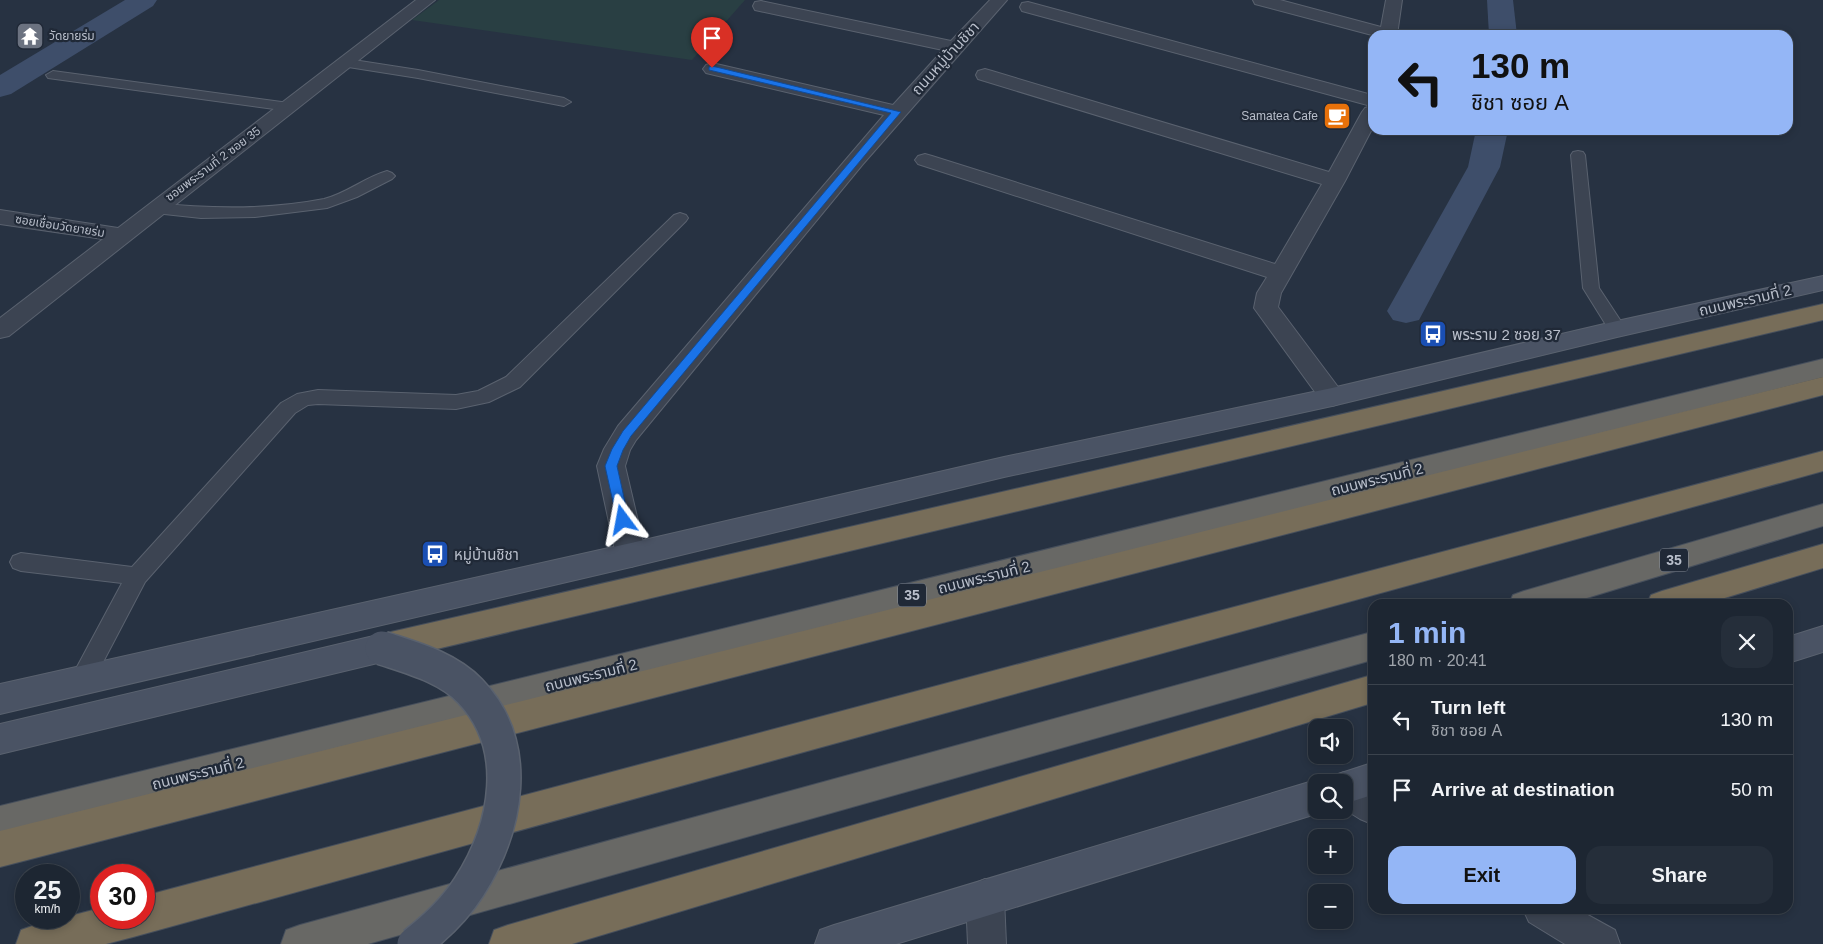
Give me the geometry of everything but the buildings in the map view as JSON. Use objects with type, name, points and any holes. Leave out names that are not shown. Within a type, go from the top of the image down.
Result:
[{"type":"highway","points":[[382,648],[1823,312]]},
{"type":"highway","name":"ถนนพระรามที่ 2","points":[[0,823],[1823,368]]},
{"type":"highway","points":[[0,849],[1823,386]]},
{"type":"highway","points":[[155,912],[1823,461]]},
{"type":"highway","name":"35","points":[[1541,599],[1823,516]]},
{"type":"highway","points":[[1679,599],[1823,556]]},
{"type":"highway","points":[[300,944],[1368,647]]},
{"type":"highway","points":[[508,944],[1368,690]]},
{"type":"highway","points":[[35,944],[92,929]]},
{"type":"main road","name":"ถนนพระรามที่ 2","points":[[0,699],[631,555],[1004,466],[1332,397],[1617,329],[1823,283]]},
{"type":"main road","points":[[1793,648],[1823,639]]},
{"type":"main road","points":[[0,739],[382,648],[428,664],[470,691],[496,728],[503,752],[506,775],[504,801],[496,831],[484,862],[469,887],[449,912],[414,944]]},
{"type":"main road","points":[[1353,786],[1368,780]]},
{"type":"main road","points":[[834,944],[1308,799]]},
{"type":"street","name":"ซอยพระรามที่ 2 ซอย 35","points":[[0,330],[427,0]]},
{"type":"street","name":"ถนนหมู่บ้านชิชา","points":[[631,555],[611,466],[617,449],[627,434],[897,112],[954,47],[999,0]]},
{"type":"street","points":[[1261,0],[1373,30]]},
{"type":"street","points":[[1389,30],[1394,0]]},
{"type":"street","points":[[761,6],[954,47]]},
{"type":"street","points":[[1028,7],[1368,100]]},
{"type":"street","points":[[712,68],[897,112]]},
{"type":"street","points":[[985,75],[1334,181]]},
{"type":"street","points":[[1332,397],[1266,308],[1268,293],[1368,119]]},
{"type":"street","points":[[925,160],[1280,273]]},
{"type":"street","name":"ซอยเชื่อมวัดยายร่ม","points":[[0,216],[121,236]]},
{"type":"street","points":[[1353,795],[1368,804]]},
{"type":"street","points":[[985,898],[987,944]]},
{"type":"street","points":[[1550,914],[1601,944]]},
{"type":"lane","points":[[346,63],[418,74],[564,102]]},
{"type":"lane","points":[[53,75],[289,107]]},
{"type":"lane","points":[[1578,155],[1592,288],[1617,329]]},
{"type":"lane","points":[[156,208],[201,212],[256,212],[327,203],[352,194],[387,176]]},
{"type":"lane","points":[[82,680],[137,576],[288,408],[304,399],[318,397],[456,402],[482,398],[513,382],[680,218]]},
{"type":"lane","points":[[21,562],[137,576]]},
{"type":"green space","points":[[439,0],[745,0],[692,60],[412,20]]},
{"type":"waterway","points":[[0,88],[144,0]]},
{"type":"waterway","points":[[1500,0],[1503,30]]},
{"type":"waterway","points":[[1406,311],[1484,167],[1491,135]]},
{"type":"place","name":"วัดยายร่ม","points":[[30,36]]},
{"type":"place","name":"Samatea Cafe","points":[[1337,116]]},
{"type":"place","name":"พระราม 2 ซอย 37","points":[[1433,334]]},
{"type":"place","name":"หมู่บ้านชิชา","points":[[435,554]]},
{"type":"route","points":[[623,520],[611,466],[617,449],[627,434],[897,112],[712,68]]}]
